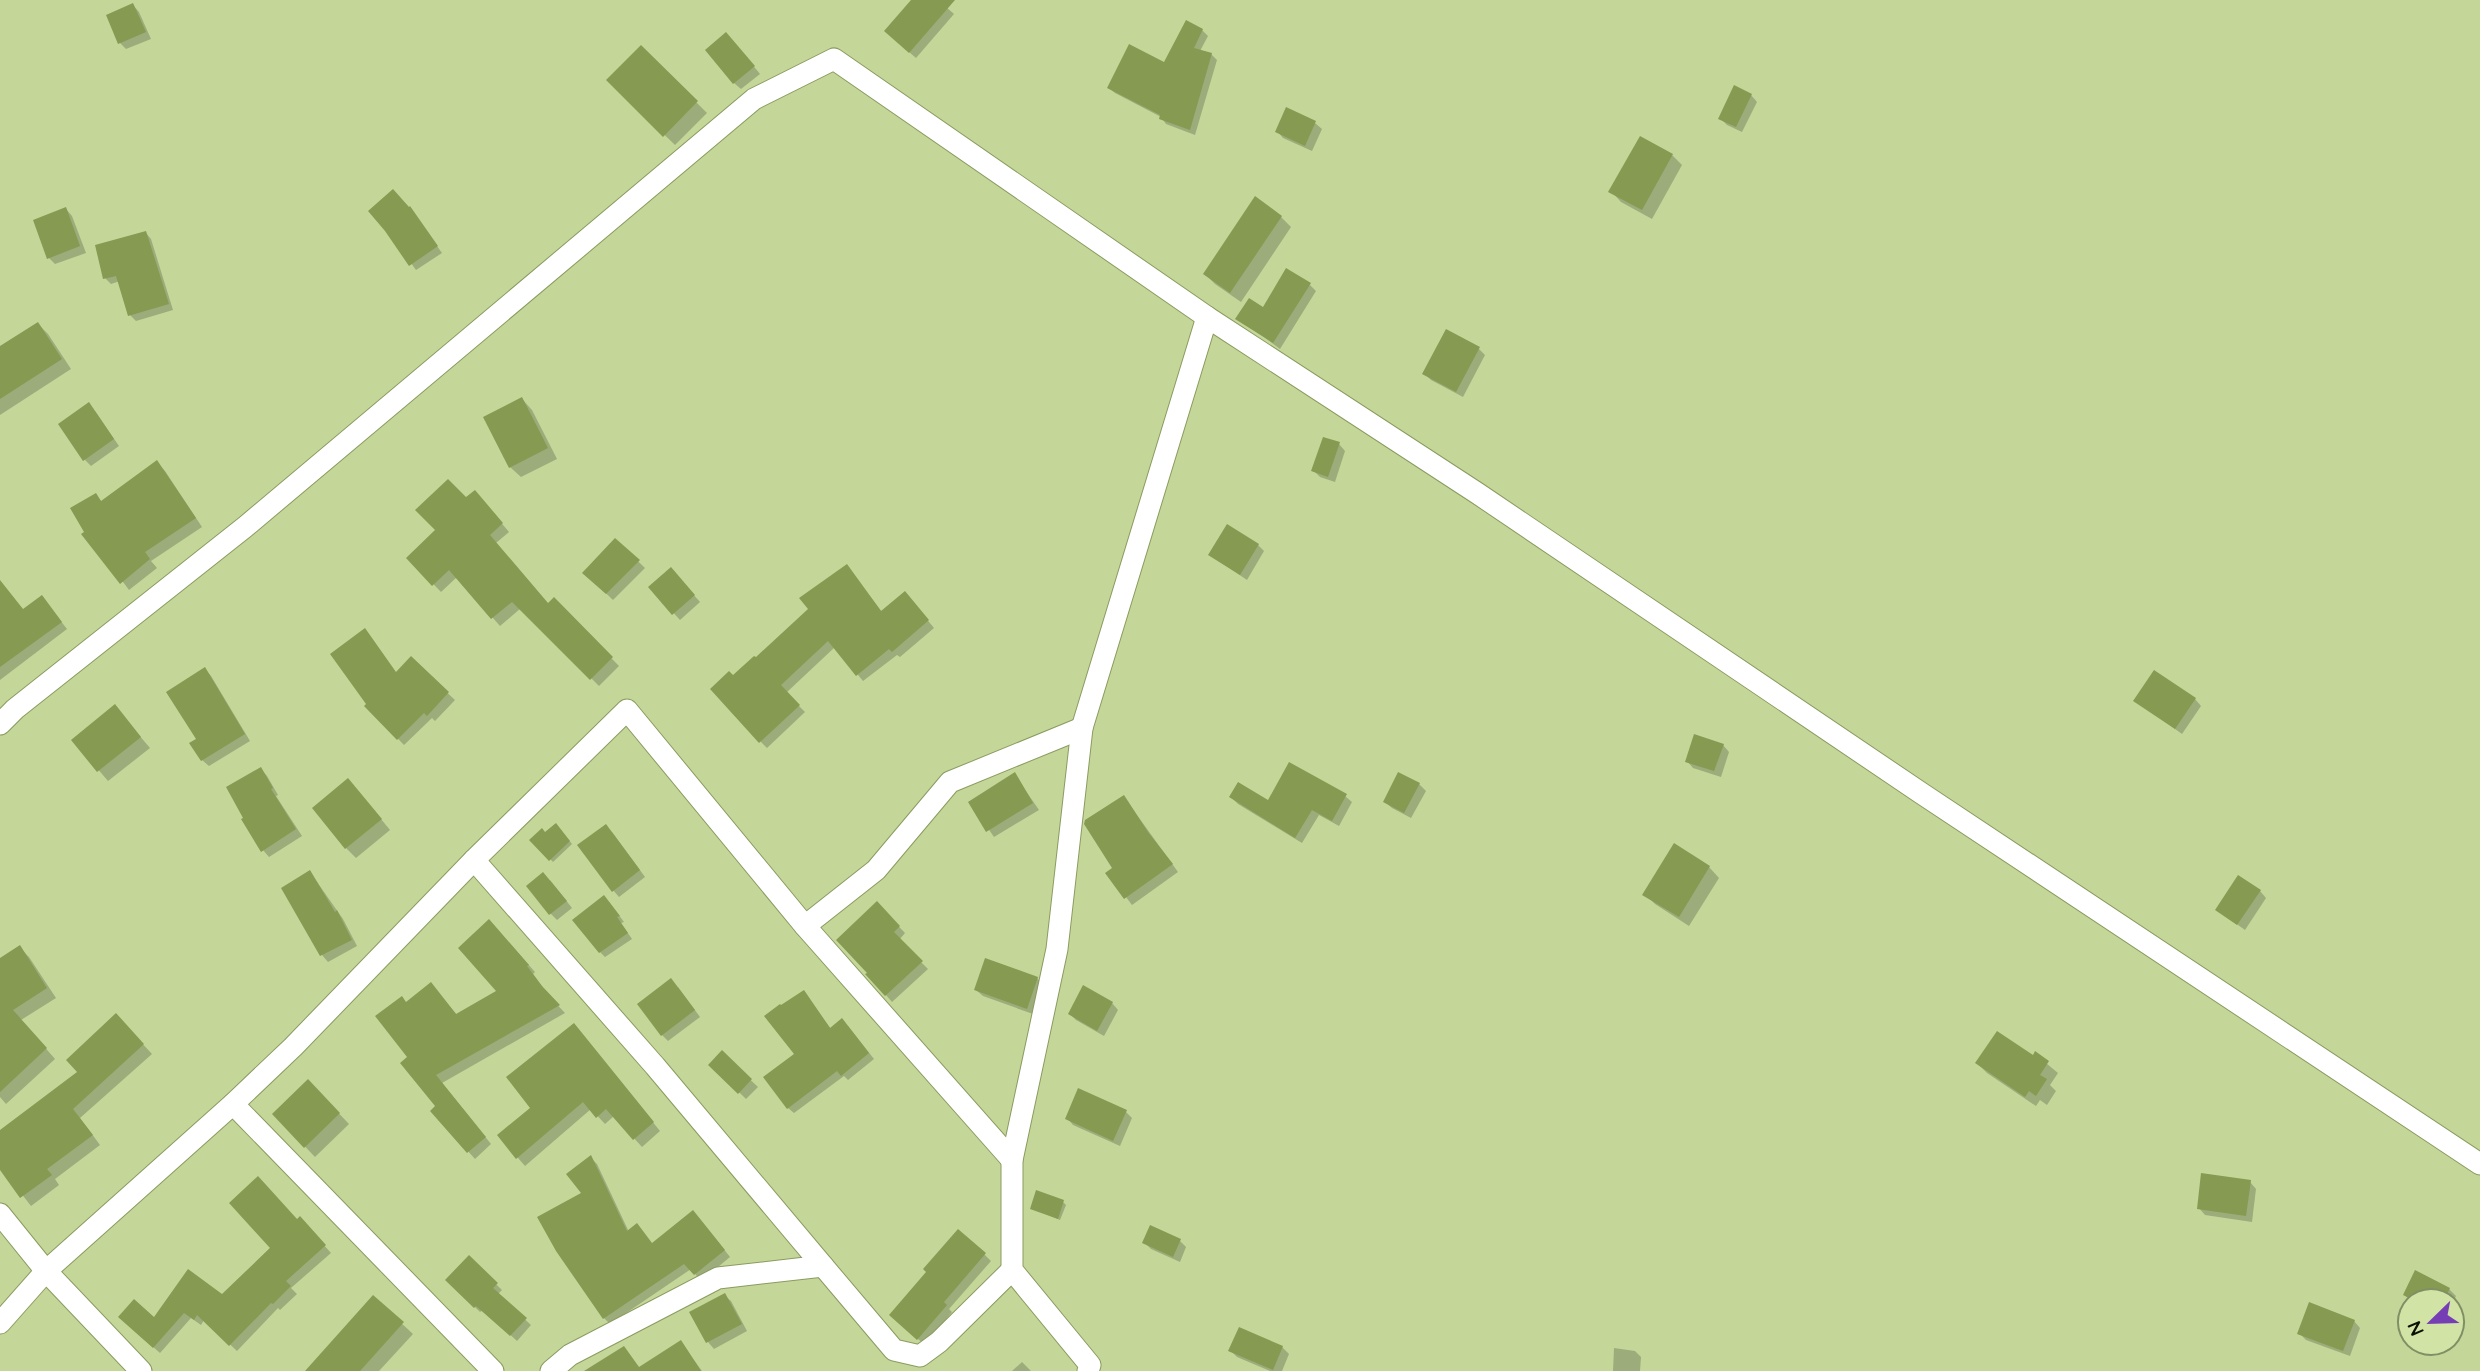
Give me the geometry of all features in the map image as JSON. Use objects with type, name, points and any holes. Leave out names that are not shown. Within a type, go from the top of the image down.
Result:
[{"type":"street","points":[[0,724],[15,709],[245,527],[754,99],[834,59],[1207,317],[1478,493],[1921,793],[2480,1164]]},
{"type":"street","points":[[1095,1369],[1012,1270],[1012,1160],[1057,949],[1082,728],[1207,317]]},
{"type":"street","points":[[0,1323],[46,1271],[233,1104],[293,1046],[474,860],[628,710],[805,926],[1012,1160]]},
{"type":"street","points":[[805,926],[876,870],[950,782],[1082,728]]},
{"type":"street","points":[[474,860],[655,1066],[894,1350],[920,1356],[939,1342],[1012,1270]]},
{"type":"street","points":[[233,1104],[493,1371]]},
{"type":"street","points":[[0,1214],[46,1271],[141,1371]]},
{"type":"street","points":[[551,1371],[570,1355],[718,1278],[823,1266]]},
{"type":"building","points":[[911,0],[955,0],[909,53],[884,31]]},
{"type":"building","points":[[133,3],[146,32],[118,44],[106,15]]},
{"type":"building","points":[[1186,20],[1203,29],[1194,48],[1212,53],[1190,130],[1159,119],[1160,115],[1107,88],[1129,44],[1164,62]]},
{"type":"building","points":[[726,32],[755,66],[733,84],[705,50]]},
{"type":"building","points":[[641,45],[698,101],[663,137],[606,80]]},
{"type":"building","points":[[1734,85],[1752,94],[1736,127],[1718,119]]},
{"type":"building","points":[[1286,107],[1316,121],[1305,146],[1275,132]]},
{"type":"building","points":[[1640,136],[1673,154],[1642,210],[1608,192]]},
{"type":"building","points":[[393,189],[410,206],[438,246],[409,266],[368,211]]},
{"type":"building","points":[[1255,196],[1282,216],[1230,293],[1203,274]]},
{"type":"building","points":[[66,207],[80,246],[47,259],[33,220]]},
{"type":"building","points":[[146,231],[169,304],[128,316],[116,276],[103,279],[95,245]]},
{"type":"building","points":[[1286,268],[1311,283],[1273,343],[1235,319],[1249,298],[1263,307]]},
{"type":"building","points":[[38,322],[62,359],[0,399],[0,346]]},
{"type":"building","points":[[1446,329],[1480,347],[1456,392],[1422,374]]},
{"type":"building","points":[[522,397],[548,448],[509,468],[483,417]]},
{"type":"building","points":[[89,402],[114,439],[83,461],[58,424]]},
{"type":"building","points":[[1323,437],[1340,442],[1328,477],[1311,471]]},
{"type":"building","points":[[157,460],[196,518],[145,552],[150,559],[120,584],[81,534],[84,532],[70,508],[96,493],[101,501]]},
{"type":"building","points":[[448,479],[466,497],[475,490],[503,523],[490,535],[548,603],[554,597],[613,657],[590,680],[512,602],[491,619],[449,570],[432,586],[406,558],[435,530],[415,510]]},
{"type":"building","points":[[1227,524],[1259,544],[1240,575],[1208,555]]},
{"type":"building","points":[[615,538],[640,560],[606,594],[582,573]]},
{"type":"building","points":[[847,564],[881,611],[905,591],[929,620],[892,652],[889,649],[856,676],[828,641],[781,685],[800,705],[759,743],[710,689],[729,671],[733,675],[756,657],[808,609],[799,598]]},
{"type":"building","points":[[671,567],[695,595],[672,615],[648,587]]},
{"type":"building","points":[[0,580],[23,609],[42,595],[62,622],[0,667]]},
{"type":"building","points":[[365,628],[396,672],[411,656],[449,692],[427,716],[424,713],[397,740],[364,706],[366,704],[330,654]]},
{"type":"building","points":[[205,667],[245,734],[201,761],[189,743],[196,739],[166,692]]},
{"type":"building","points":[[2154,670],[2196,698],[2175,729],[2133,701]]},
{"type":"building","points":[[115,704],[141,737],[97,772],[71,740]]},
{"type":"building","points":[[1694,734],[1724,744],[1714,771],[1685,762]]},
{"type":"building","points":[[1289,762],[1347,794],[1332,821],[1312,810],[1295,838],[1229,797],[1238,782],[1268,800]]},
{"type":"building","points":[[261,767],[273,788],[271,789],[296,829],[261,852],[226,787]]},
{"type":"building","points":[[1015,772],[1033,803],[986,832],[968,802]]},
{"type":"building","points":[[1398,772],[1420,783],[1404,813],[1383,802]]},
{"type":"building","points":[[348,778],[382,819],[345,849],[312,808]]},
{"type":"building","points":[[1124,795],[1173,864],[1124,899],[1105,873],[1112,868],[1084,824],[1085,820]]},
{"type":"building","points":[[556,823],[570,841],[549,861],[529,840],[542,828],[545,832]]},
{"type":"building","points":[[606,824],[640,870],[612,892],[577,845]]},
{"type":"building","points":[[1674,843],[1710,866],[1679,917],[1642,895]]},
{"type":"building","points":[[310,870],[335,912],[337,910],[352,940],[320,956],[281,888]]},
{"type":"building","points":[[543,872],[567,901],[549,915],[526,886]]},
{"type":"building","points":[[2238,875],[2261,890],[2237,925],[2215,910]]},
{"type":"building","points":[[604,895],[620,916],[617,917],[628,933],[599,953],[572,920]]},
{"type":"building","points":[[877,901],[900,926],[894,932],[923,961],[885,996],[836,940]]},
{"type":"building","points":[[489,919],[560,1005],[436,1075],[486,1137],[467,1153],[430,1111],[435,1106],[400,1063],[407,1057],[375,1016],[402,996],[406,1002],[431,982],[456,1014],[496,991],[458,948]]},
{"type":"building","points":[[20,945],[47,988],[13,1010],[47,1048],[0,1092],[0,958]]},
{"type":"building","points":[[985,958],[1038,977],[1027,1009],[974,990]]},
{"type":"building","points":[[671,978],[695,1010],[661,1036],[637,1004]]},
{"type":"building","points":[[1083,985],[1113,1002],[1097,1031],[1068,1014]]},
{"type":"building","points":[[804,990],[830,1028],[842,1018],[869,1053],[841,1076],[837,1071],[787,1109],[763,1077],[794,1054],[764,1016]]},
{"type":"building","points":[[116,1013],[144,1044],[73,1109],[93,1135],[47,1169],[52,1175],[20,1198],[0,1170],[0,1130],[77,1072],[66,1060]]},
{"type":"building","points":[[574,1023],[654,1122],[633,1140],[606,1109],[596,1118],[583,1102],[516,1159],[497,1135],[530,1108],[506,1077]]},
{"type":"building","points":[[1997,1031],[2033,1055],[2035,1051],[2049,1061],[2040,1075],[2047,1079],[2036,1096],[2029,1091],[2025,1097],[1975,1063]]},
{"type":"building","points":[[722,1050],[752,1079],[738,1094],[708,1065]]},
{"type":"building","points":[[308,1079],[340,1113],[304,1148],[272,1114]]},
{"type":"building","points":[[1078,1088],[1127,1110],[1113,1141],[1065,1119]]},
{"type":"building","points":[[591,1155],[627,1231],[637,1223],[652,1243],[693,1210],[725,1250],[694,1275],[684,1264],[603,1319],[556,1251],[537,1217],[581,1193],[566,1174]]},
{"type":"building","points":[[2201,1173],[2251,1180],[2246,1216],[2197,1209]]},
{"type":"building","points":[[258,1176],[297,1219],[300,1216],[326,1245],[286,1281],[291,1286],[229,1346],[197,1315],[194,1320],[184,1313],[153,1348],[118,1317],[134,1299],[154,1317],[188,1269],[222,1294],[270,1248],[229,1203]]},
{"type":"building","points":[[1036,1190],[1064,1200],[1058,1219],[1030,1209]]},
{"type":"building","points":[[1150,1225],[1181,1239],[1173,1257],[1142,1243]]},
{"type":"building","points":[[958,1229],[986,1253],[944,1302],[947,1305],[917,1340],[889,1315],[926,1272],[923,1269]]},
{"type":"building","points":[[469,1255],[498,1283],[493,1288],[527,1318],[510,1336],[476,1306],[474,1308],[445,1280]]},
{"type":"building","points":[[2415,1270],[2448,1287],[2407,1287]]},
{"type":"building","points":[[725,1293],[742,1324],[706,1343],[689,1312]]},
{"type":"building","points":[[373,1295],[404,1322],[360,1371],[305,1371]]},
{"type":"building","points":[[2309,1302],[2355,1320],[2343,1351],[2297,1334]]},
{"type":"building","points":[[1239,1327],[1283,1346],[1273,1370],[1228,1351]]},
{"type":"building","points":[[681,1340],[701,1371],[584,1371],[624,1346],[639,1367]]}]
